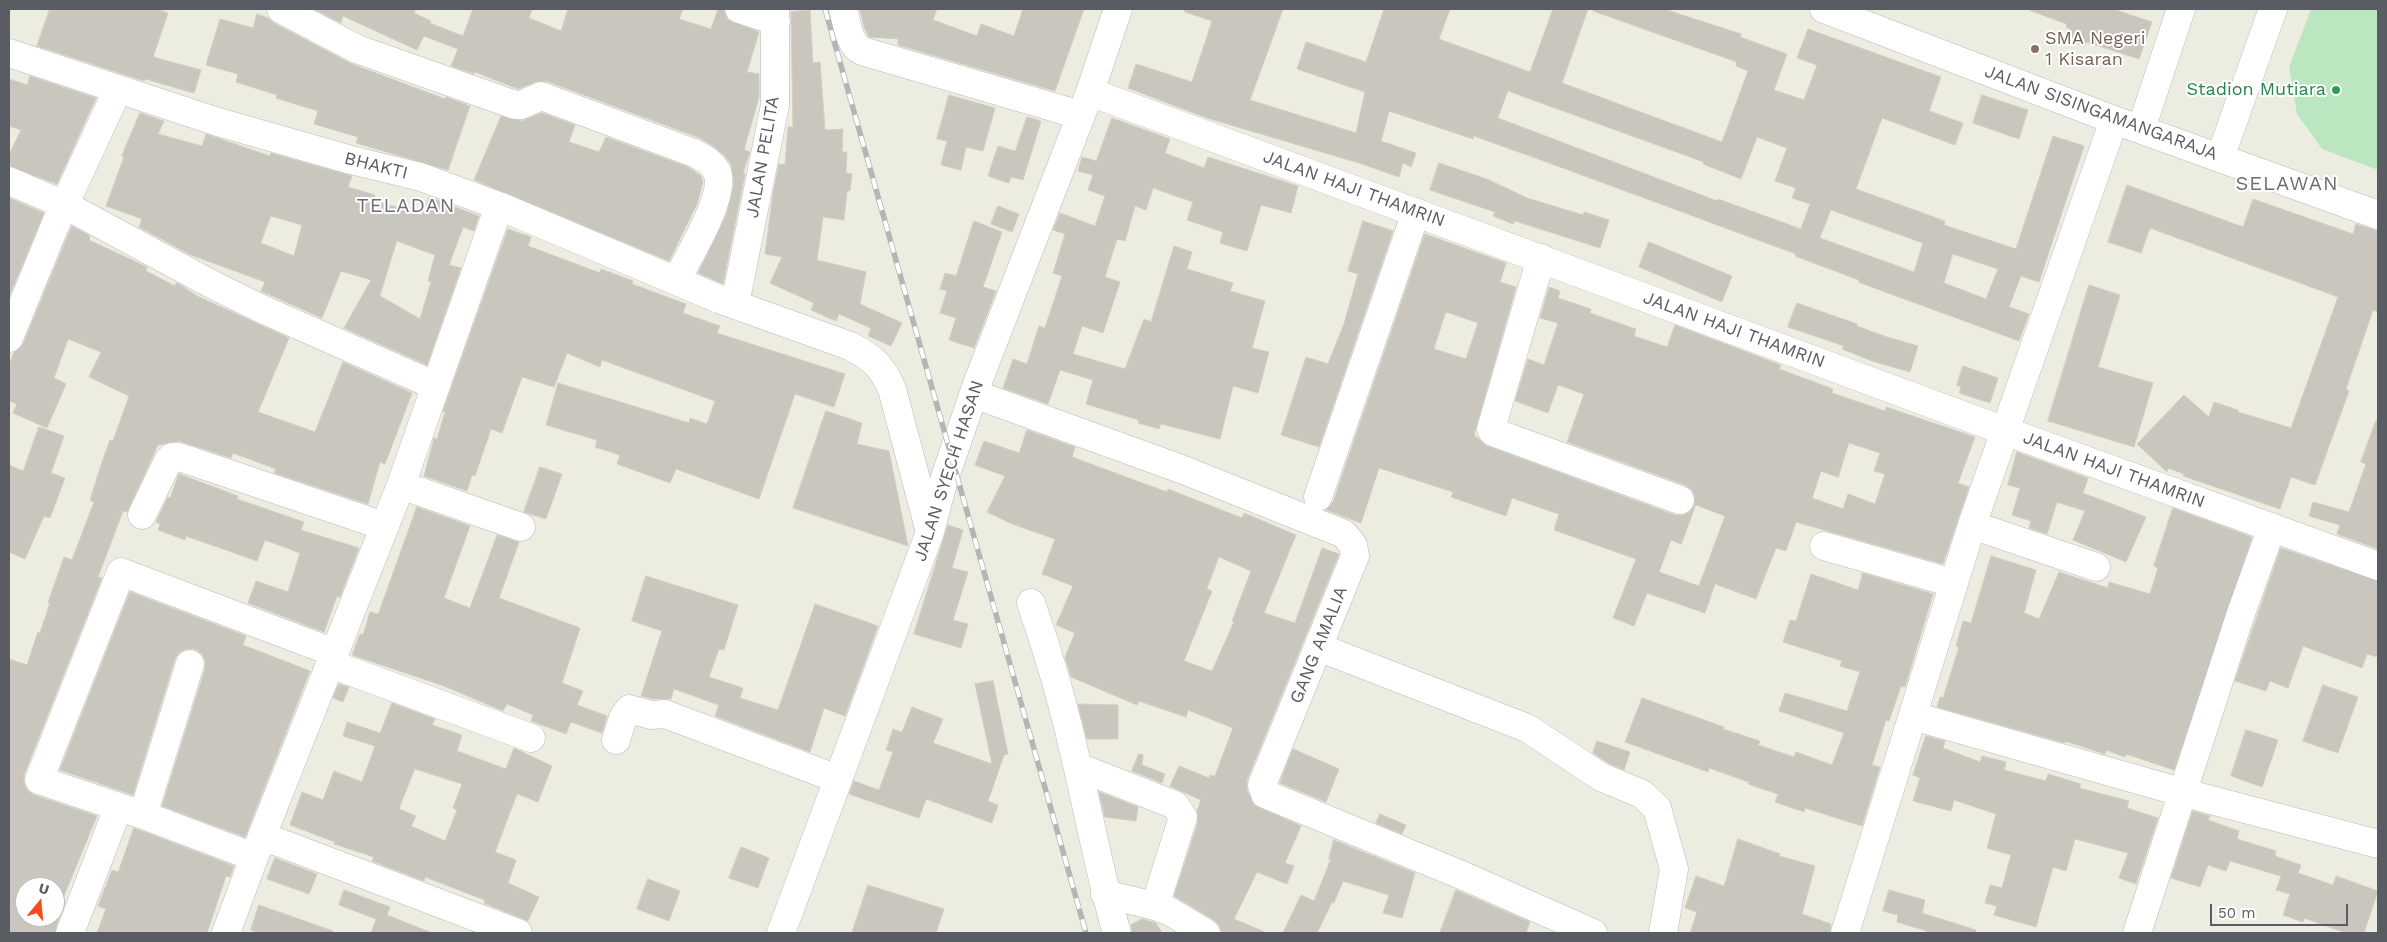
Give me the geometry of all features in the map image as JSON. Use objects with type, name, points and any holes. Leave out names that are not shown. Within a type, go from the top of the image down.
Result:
[{"type":"street","points":[[281,9],[357,49],[515,105],[521,105],[541,96],[694,153],[711,162],[718,174],[718,192],[707,220],[677,279]]},
{"type":"street","points":[[739,9],[776,15]]},
{"type":"street","name":"JALAN HAJI THAMRIN","points":[[843,9],[852,40],[857,49],[862,52],[1085,104],[1416,212],[2005,431],[2378,566]]},
{"type":"street","name":"JALAN SISINGAMANGARAJA","points":[[1824,9],[2114,120],[2378,215]]},
{"type":"street","points":[[2141,130],[2181,9]]},
{"type":"street","points":[[2220,158],[2273,9]]},
{"type":"street","name":"JALAN SYECH HASAN","points":[[781,933],[930,532],[943,484],[974,394],[1085,104],[1110,11]]},
{"type":"street","name":"JALAN PELITA","points":[[734,304],[775,105],[776,15]]},
{"type":"street","name":"BHAKTI","points":[[9,53],[218,122],[351,160],[421,177],[499,206],[734,304],[850,346],[870,356],[883,370],[892,389],[930,532]]},
{"type":"street","points":[[9,338],[65,205],[118,89]]},
{"type":"street","points":[[1845,933],[1972,525],[2114,120]]},
{"type":"street","points":[[9,181],[65,205],[255,306],[436,386]]},
{"type":"street","points":[[226,933],[258,846],[401,485],[499,206]]},
{"type":"street","points":[[1318,497],[1416,212]]},
{"type":"street","points":[[1541,258],[1491,429],[1493,432],[1680,500]]},
{"type":"street","name":"GANG AMALIA","points":[[974,394],[1181,469],[1344,534],[1353,545],[1355,556],[1262,785],[1265,794],[1466,877],[1593,933]]},
{"type":"street","points":[[142,516],[168,461],[172,457],[179,456],[384,526]]},
{"type":"street","points":[[401,485],[521,527]]},
{"type":"street","points":[[1972,525],[2096,567]]},
{"type":"street","points":[[2137,933],[2181,792],[2272,527]]},
{"type":"street","points":[[1824,546],[1953,583]]},
{"type":"street","points":[[518,933],[258,846],[118,808],[39,780],[121,572],[531,738]]},
{"type":"street","points":[[1031,603],[1042,634],[1078,767],[1105,894],[1117,933]]},
{"type":"street","points":[[1318,647],[1527,728],[1601,777],[1646,796],[1657,808],[1674,869],[1663,933]]},
{"type":"street","points":[[143,815],[190,664]]},
{"type":"street","points":[[616,740],[623,718],[629,709],[651,715],[665,714],[838,779]]},
{"type":"street","points":[[1913,716],[2181,792],[2378,844]]},
{"type":"street","points":[[1078,767],[1175,805],[1180,810],[1183,817],[1155,906]]},
{"type":"street","points":[[70,933],[118,808]]},
{"type":"street","points":[[1105,894],[1155,906],[1206,933]]},
{"type":"green space","name":"Stadion Mutiara","points":[[2311,9],[2378,9],[2378,170],[2322,149],[2297,114],[2289,67]]},
{"type":"building","points":[[50,9],[157,9],[168,13],[153,57],[201,70],[194,93],[145,79],[144,81],[37,46]]},
{"type":"building","points":[[314,9],[416,9],[414,13],[431,21],[430,23],[463,36],[473,9],[532,9],[529,18],[561,31],[568,9],[683,9],[679,19],[711,29],[718,9],[724,9],[728,20],[759,32],[747,72],[759,74],[759,97],[744,150],[750,152],[743,173],[745,174],[723,284],[698,273],[726,216],[734,185],[731,164],[713,146],[700,138],[546,81],[535,82],[518,89],[475,72],[474,74],[451,66],[458,49],[424,36],[417,50],[343,16],[341,23]]},
{"type":"building","points":[[860,9],[937,9],[933,20],[977,36],[981,24],[1014,36],[1023,9],[1084,9],[1055,91],[898,45],[898,39],[869,37],[864,27]]},
{"type":"building","points":[[1185,9],[1283,9],[1250,100],[1356,133],[1365,92],[1297,69],[1306,42],[1366,62],[1384,9],[1450,9],[1439,39],[1530,72],[1553,9],[1588,9],[1562,83],[1722,142],[1748,71],[1736,66],[1737,62],[1593,11],[1593,9],[1664,9],[1741,34],[1740,37],[1787,54],[1774,90],[1804,100],[1817,65],[1797,58],[1808,29],[1941,77],[1929,111],[1963,123],[1955,145],[1882,118],[1856,189],[1945,221],[1944,225],[2016,249],[2053,136],[2084,146],[2039,282],[2021,276],[2009,307],[2029,314],[2019,341],[1858,282],[1859,280],[1795,256],[1796,254],[1552,164],[1474,136],[1473,139],[1389,111],[1381,141],[1416,153],[1411,167],[1403,163],[1399,177],[1359,163],[1207,118],[1128,88],[1136,64],[1192,82],[1212,21],[1185,12]],"holes":[[[1508,91],[1704,162],[1703,164],[1741,179],[1757,137],[1787,148],[1775,181],[1796,188],[1792,198],[1810,204],[1801,229],[1718,199],[1717,201],[1498,118]],[[1831,210],[1923,243],[1914,272],[1820,238]],[[1953,254],[1998,269],[1986,299],[1944,283]]]},
{"type":"building","points":[[2031,9],[2113,9],[2152,22],[2139,59],[2086,42],[2085,46],[2066,40],[2070,29],[2066,27],[2067,24],[2031,11]]},
{"type":"building","points":[[810,10],[813,63],[820,62],[825,130],[843,129],[842,152],[847,152],[846,173],[852,174],[850,191],[847,191],[844,220],[823,217],[817,260],[866,272],[860,304],[902,323],[891,346],[868,336],[871,328],[839,314],[836,321],[811,310],[814,303],[770,283],[782,257],[765,254],[773,193],[779,164],[785,165],[788,127],[793,127],[791,12]]},
{"type":"building","points":[[257,14],[268,18],[274,23],[352,64],[445,99],[446,97],[470,106],[448,170],[356,143],[358,137],[314,124],[318,111],[276,98],[277,95],[236,82],[238,74],[206,65],[220,19],[253,28]]},
{"type":"building","points":[[30,76],[96,98],[57,184],[9,166],[9,155],[21,130],[9,126],[9,79],[27,85]]},
{"type":"building","points":[[949,95],[995,108],[983,151],[966,147],[961,170],[941,165],[947,141],[937,139]]},
{"type":"building","points":[[1982,95],[2028,110],[2019,139],[1973,123]]},
{"type":"building","points":[[140,113],[164,121],[158,134],[202,146],[206,134],[270,156],[271,153],[352,176],[348,187],[375,195],[373,200],[422,215],[429,197],[479,216],[474,231],[463,227],[449,265],[461,268],[427,365],[344,328],[371,280],[341,271],[322,318],[261,291],[265,282],[191,255],[139,227],[142,219],[106,206],[124,157],[122,156]],"holes":[[[271,216],[302,225],[294,256],[261,243]],[[397,241],[435,255],[428,281],[431,282],[420,319],[380,296]]]},
{"type":"building","points":[[542,113],[575,125],[569,142],[599,152],[606,137],[688,167],[701,176],[703,182],[697,204],[669,261],[474,180],[501,116],[521,121]]},
{"type":"building","points":[[1027,117],[1041,121],[1023,180],[1011,177],[1009,183],[988,176],[998,146],[1015,151]]},
{"type":"building","points":[[1112,118],[1170,139],[1165,153],[1204,168],[1208,157],[1298,186],[1291,213],[1261,205],[1247,251],[1220,243],[1223,232],[1187,220],[1193,202],[1153,188],[1146,210],[1135,206],[1125,241],[1117,239],[1105,277],[1120,282],[1103,333],[1082,326],[1073,354],[1125,369],[1144,319],[1151,322],[1174,246],[1192,252],[1187,269],[1233,283],[1230,291],[1265,301],[1252,348],[1269,352],[1258,393],[1233,386],[1220,439],[1161,424],[1159,429],[1138,423],[1139,420],[1086,404],[1093,380],[1060,370],[1048,404],[1003,388],[1013,359],[1027,364],[1039,326],[1045,328],[1062,276],[1053,273],[1065,234],[1053,230],[1060,213],[1095,226],[1105,196],[1088,190],[1093,175],[1078,171],[1082,157],[1096,161]]},
{"type":"building","points":[[1439,163],[1487,179],[1527,198],[1583,215],[1584,212],[1609,220],[1600,248],[1515,221],[1513,224],[1493,216],[1495,212],[1430,190]]},
{"type":"building","points":[[2127,185],[2243,227],[2253,199],[2353,234],[2356,224],[2378,231],[2378,312],[2373,310],[2346,389],[2349,391],[2315,485],[2291,477],[2280,509],[2183,476],[2184,474],[2168,468],[2167,472],[2137,444],[2184,395],[2209,417],[2214,402],[2238,410],[2238,412],[2291,428],[2338,297],[2150,228],[2141,253],[2108,242]]},
{"type":"building","points":[[9,198],[44,213],[9,297]]},
{"type":"building","points":[[998,206],[1019,214],[1012,232],[991,224]]},
{"type":"building","points":[[974,221],[1002,232],[983,287],[996,291],[974,348],[949,340],[956,318],[940,313],[947,291],[940,289],[945,273],[956,276]]},
{"type":"building","points":[[1363,221],[1393,231],[1319,447],[1281,435],[1306,357],[1328,364],[1344,324],[1358,274],[1348,271]]},
{"type":"building","points":[[72,226],[90,236],[89,240],[147,267],[146,271],[175,286],[176,283],[179,284],[197,296],[289,338],[258,412],[315,432],[343,362],[412,393],[385,464],[380,462],[368,504],[274,473],[276,469],[233,453],[231,458],[179,441],[158,445],[127,512],[123,511],[98,577],[102,578],[24,775],[24,783],[27,790],[34,795],[97,816],[65,893],[65,877],[15,877],[15,927],[56,927],[55,933],[9,933],[9,659],[27,665],[38,632],[40,633],[64,557],[72,560],[94,502],[90,500],[101,465],[110,440],[113,441],[129,396],[89,377],[101,352],[68,339],[54,378],[66,384],[47,428],[13,413],[17,404],[9,401],[9,366],[14,352],[23,344]]},
{"type":"building","points":[[508,229],[531,237],[528,246],[600,273],[601,269],[633,281],[632,284],[686,304],[683,313],[720,326],[717,333],[845,374],[834,407],[795,394],[759,499],[676,469],[670,483],[617,464],[620,455],[595,447],[597,440],[546,425],[558,383],[689,423],[690,418],[707,424],[715,401],[602,360],[600,367],[567,353],[554,387],[522,377],[502,433],[491,429],[475,476],[472,475],[467,491],[424,476],[434,438],[437,439],[445,412],[443,411]]},
{"type":"building","points":[[1425,234],[1506,263],[1500,282],[1516,287],[1474,435],[1487,446],[1675,515],[1683,515],[1690,512],[1694,506],[1695,497],[1692,490],[1685,485],[1567,442],[1584,394],[1558,385],[1548,413],[1515,401],[1528,359],[1544,365],[1558,323],[1540,318],[1549,287],[1560,291],[1558,298],[1591,309],[1590,313],[1636,329],[1634,336],[1667,347],[1675,325],[1781,365],[1779,369],[1833,389],[1832,393],[1885,411],[1886,407],[1975,437],[1958,483],[1969,487],[1943,564],[1796,522],[1786,551],[1776,548],[1756,599],[1715,584],[1705,613],[1647,593],[1634,626],[1613,618],[1636,559],[1554,530],[1559,514],[1512,498],[1506,516],[1451,497],[1453,492],[1379,468],[1361,523],[1326,510],[1333,502]],"holes":[[[1446,312],[1478,323],[1466,359],[1434,349]],[[1849,443],[1880,453],[1874,471],[1885,474],[1875,504],[1848,494],[1843,509],[1812,498],[1821,471],[1838,477]],[[1696,505],[1725,516],[1699,586],[1659,572],[1671,540],[1681,544]]]},
{"type":"building","points":[[1649,242],[1732,276],[1722,302],[1639,267]]},
{"type":"building","points":[[2089,285],[2120,295],[2098,367],[2153,383],[2134,447],[2048,421]]},
{"type":"building","points":[[1797,303],[1857,324],[1857,326],[1887,337],[1918,346],[1910,372],[1872,361],[1842,349],[1844,346],[1788,327]]},
{"type":"building","points":[[1963,366],[1998,378],[1990,403],[1959,393],[1961,387],[1957,385]]},
{"type":"building","points":[[826,411],[862,423],[857,444],[889,451],[908,546],[793,508]]},
{"type":"building","points":[[2376,421],[2378,421],[2378,549],[2337,534],[2340,525],[2309,516],[2313,502],[2349,512],[2366,464],[2361,462]]},
{"type":"building","points":[[39,427],[64,436],[51,473],[65,478],[50,518],[44,516],[25,559],[9,552],[9,465],[23,471]]},
{"type":"building","points":[[1027,430],[1075,447],[1072,457],[1167,492],[1168,489],[1242,518],[1244,513],[1296,535],[1264,613],[1295,623],[1322,548],[1339,554],[1247,780],[1247,790],[1254,805],[1301,826],[1285,863],[1294,866],[1287,884],[1257,872],[1234,919],[1267,933],[1226,933],[1221,931],[1219,925],[1214,920],[1174,896],[1198,822],[1197,811],[1201,800],[1170,786],[1179,766],[1209,778],[1210,775],[1215,776],[1233,728],[1188,710],[1186,717],[1139,701],[1137,705],[1071,677],[1065,657],[1075,633],[1056,625],[1073,586],[1042,574],[1055,539],[1012,524],[987,512],[1005,476],[975,465],[984,441],[1019,453]],"holes":[[[1219,557],[1251,571],[1232,621],[1234,622],[1212,671],[1184,661],[1212,591],[1207,589]]]},
{"type":"building","points":[[2017,452],[2088,478],[2083,493],[2146,517],[2126,562],[2073,540],[2085,511],[2057,502],[2047,534],[2029,528],[2031,521],[2012,515],[2020,488],[2008,485]]},
{"type":"building","points":[[540,467],[562,474],[546,519],[524,512]]},
{"type":"building","points":[[179,474],[238,496],[237,499],[304,522],[301,530],[359,548],[340,597],[337,596],[324,632],[248,603],[256,581],[288,592],[300,553],[265,540],[257,561],[186,536],[185,540],[158,530],[160,524],[156,522],[168,497],[170,498]]},
{"type":"building","points":[[417,507],[470,526],[444,598],[470,608],[497,535],[519,542],[499,598],[580,628],[562,683],[583,691],[577,705],[607,716],[602,733],[571,722],[566,734],[531,721],[533,715],[507,704],[503,711],[444,686],[352,655],[360,634],[363,635],[370,612],[378,614]]},
{"type":"building","points":[[2173,508],[2252,537],[2174,770],[2126,754],[2125,757],[2106,750],[2105,754],[2065,741],[2065,743],[1937,707],[1940,697],[1943,698],[1959,647],[1956,646],[1963,621],[1971,623],[1991,556],[2036,570],[2024,613],[2039,619],[2059,572],[2108,588],[2109,582],[2150,594],[2158,568],[2154,566]]},
{"type":"building","points":[[948,525],[963,530],[952,568],[968,572],[953,620],[968,624],[961,648],[914,634]]},
{"type":"building","points":[[2281,548],[2378,581],[2378,657],[2367,654],[2362,668],[2303,646],[2288,688],[2270,681],[2266,691],[2235,681]]},
{"type":"building","points":[[1863,573],[1933,594],[1905,687],[1901,686],[1889,721],[1886,720],[1872,765],[1880,767],[1862,826],[1805,808],[1804,812],[1775,802],[1778,794],[1748,784],[1749,782],[1709,768],[1708,772],[1625,742],[1642,698],[1760,741],[1758,745],[1794,757],[1796,752],[1832,765],[1844,733],[1779,711],[1785,693],[1847,711],[1860,672],[1840,666],[1842,661],[1783,642],[1790,620],[1796,621],[1811,574],[1858,590]]},
{"type":"building","points":[[646,576],[738,605],[724,650],[719,649],[709,677],[743,688],[740,698],[778,710],[815,604],[878,626],[845,716],[824,708],[810,752],[715,716],[719,705],[674,689],[671,699],[653,699],[641,696],[662,631],[632,621]]},
{"type":"building","points":[[130,592],[246,636],[243,645],[310,671],[245,837],[162,806],[205,669],[205,660],[202,654],[195,649],[186,649],[179,653],[175,659],[133,795],[60,770]]},
{"type":"building","points":[[993,681],[1008,754],[1004,755],[988,801],[998,805],[992,823],[926,799],[919,818],[849,794],[854,781],[879,790],[893,752],[886,750],[893,729],[902,732],[912,707],[943,719],[933,743],[992,764],[975,684]]},
{"type":"building","points":[[339,684],[349,687],[343,702],[333,698]]},
{"type":"building","points":[[2323,685],[2358,697],[2338,753],[2303,741]]},
{"type":"building","points":[[392,703],[435,719],[432,725],[462,735],[457,751],[506,769],[514,748],[552,766],[538,802],[517,794],[495,852],[516,860],[508,883],[539,897],[528,921],[484,903],[485,900],[425,877],[424,881],[372,861],[374,857],[334,844],[335,842],[290,825],[302,792],[323,800],[334,771],[362,782],[375,746],[343,736],[347,722],[380,733]],"holes":[[[415,769],[462,784],[453,808],[457,810],[445,841],[411,826],[416,816],[399,809]]]},
{"type":"building","points":[[1078,704],[1118,705],[1118,739],[1087,739]]},
{"type":"building","points":[[2246,730],[2278,740],[2262,787],[2231,776]]},
{"type":"building","points":[[1926,736],[1945,741],[1943,748],[1980,762],[1982,756],[2006,762],[2004,770],[2046,781],[2048,774],[2081,784],[2079,788],[2129,801],[2127,808],[2158,818],[2136,884],[2119,878],[2128,853],[2075,839],[2066,871],[2053,867],[2036,927],[1994,915],[1997,906],[1985,903],[1990,885],[2002,888],[2011,855],[1987,848],[1996,814],[1954,800],[1951,811],[1913,801],[1920,778],[1913,775]]},
{"type":"building","points":[[1597,741],[1630,752],[1624,770],[1608,763],[1593,753]]},
{"type":"building","points":[[1293,749],[1339,769],[1326,802],[1280,783]]},
{"type":"building","points":[[1139,754],[1143,755],[1142,765],[1165,774],[1162,783],[1132,771]]},
{"type":"building","points":[[1099,792],[1138,807],[1136,821],[1105,817]]},
{"type":"building","points":[[2193,811],[2210,816],[2208,820],[2239,831],[2237,839],[2276,851],[2275,856],[2301,865],[2298,873],[2333,885],[2336,876],[2378,891],[2364,933],[2346,933],[2304,918],[2303,922],[2283,915],[2290,894],[2276,890],[2281,876],[2230,861],[2226,871],[2208,865],[2200,887],[2171,878]]},
{"type":"building","points":[[1380,814],[1406,825],[1402,834],[1376,823]]},
{"type":"building","points":[[134,828],[234,866],[230,877],[226,876],[207,933],[97,933],[106,909],[98,906],[112,870],[118,872]]},
{"type":"building","points":[[1738,839],[1780,854],[1779,856],[1815,866],[1802,914],[1831,924],[1830,933],[1690,933],[1697,912],[1685,908],[1696,876],[1724,886]]},
{"type":"building","points":[[1334,840],[1415,873],[1402,918],[1383,913],[1389,895],[1343,881],[1334,903],[1332,902],[1317,933],[1283,933],[1301,895],[1314,901],[1331,859],[1329,859]]},
{"type":"building","points":[[741,847],[769,858],[758,888],[729,878]]},
{"type":"building","points":[[275,858],[317,874],[309,894],[267,879]]},
{"type":"building","points":[[648,879],[680,891],[669,921],[637,909]]},
{"type":"building","points":[[868,885],[944,909],[936,933],[852,933]]},
{"type":"building","points":[[344,890],[390,907],[387,915],[432,933],[371,933],[376,919],[339,905]]},
{"type":"building","points":[[1456,890],[1530,922],[1526,933],[1440,933]]},
{"type":"building","points":[[1889,890],[1925,900],[1922,913],[1976,930],[1976,933],[1926,933],[1927,931],[1897,922],[1898,915],[1883,911]]},
{"type":"building","points":[[259,905],[333,931],[333,933],[260,933],[251,930]]},
{"type":"building","points":[[1142,919],[1156,923],[1162,933],[1132,933],[1131,925]]},
{"type":"railway","points":[[825,9],[1086,933]]},
{"type":"place","name":"SMA Negeri 1 Kisaran","points":[[2035,49]]},
{"type":"place","name":"Stadion Mutiara","points":[[2336,90]]},
{"type":"district","name":"SELAWAN","points":[[2287,184]]},
{"type":"district","name":"TELADAN","points":[[406,206]]}]
